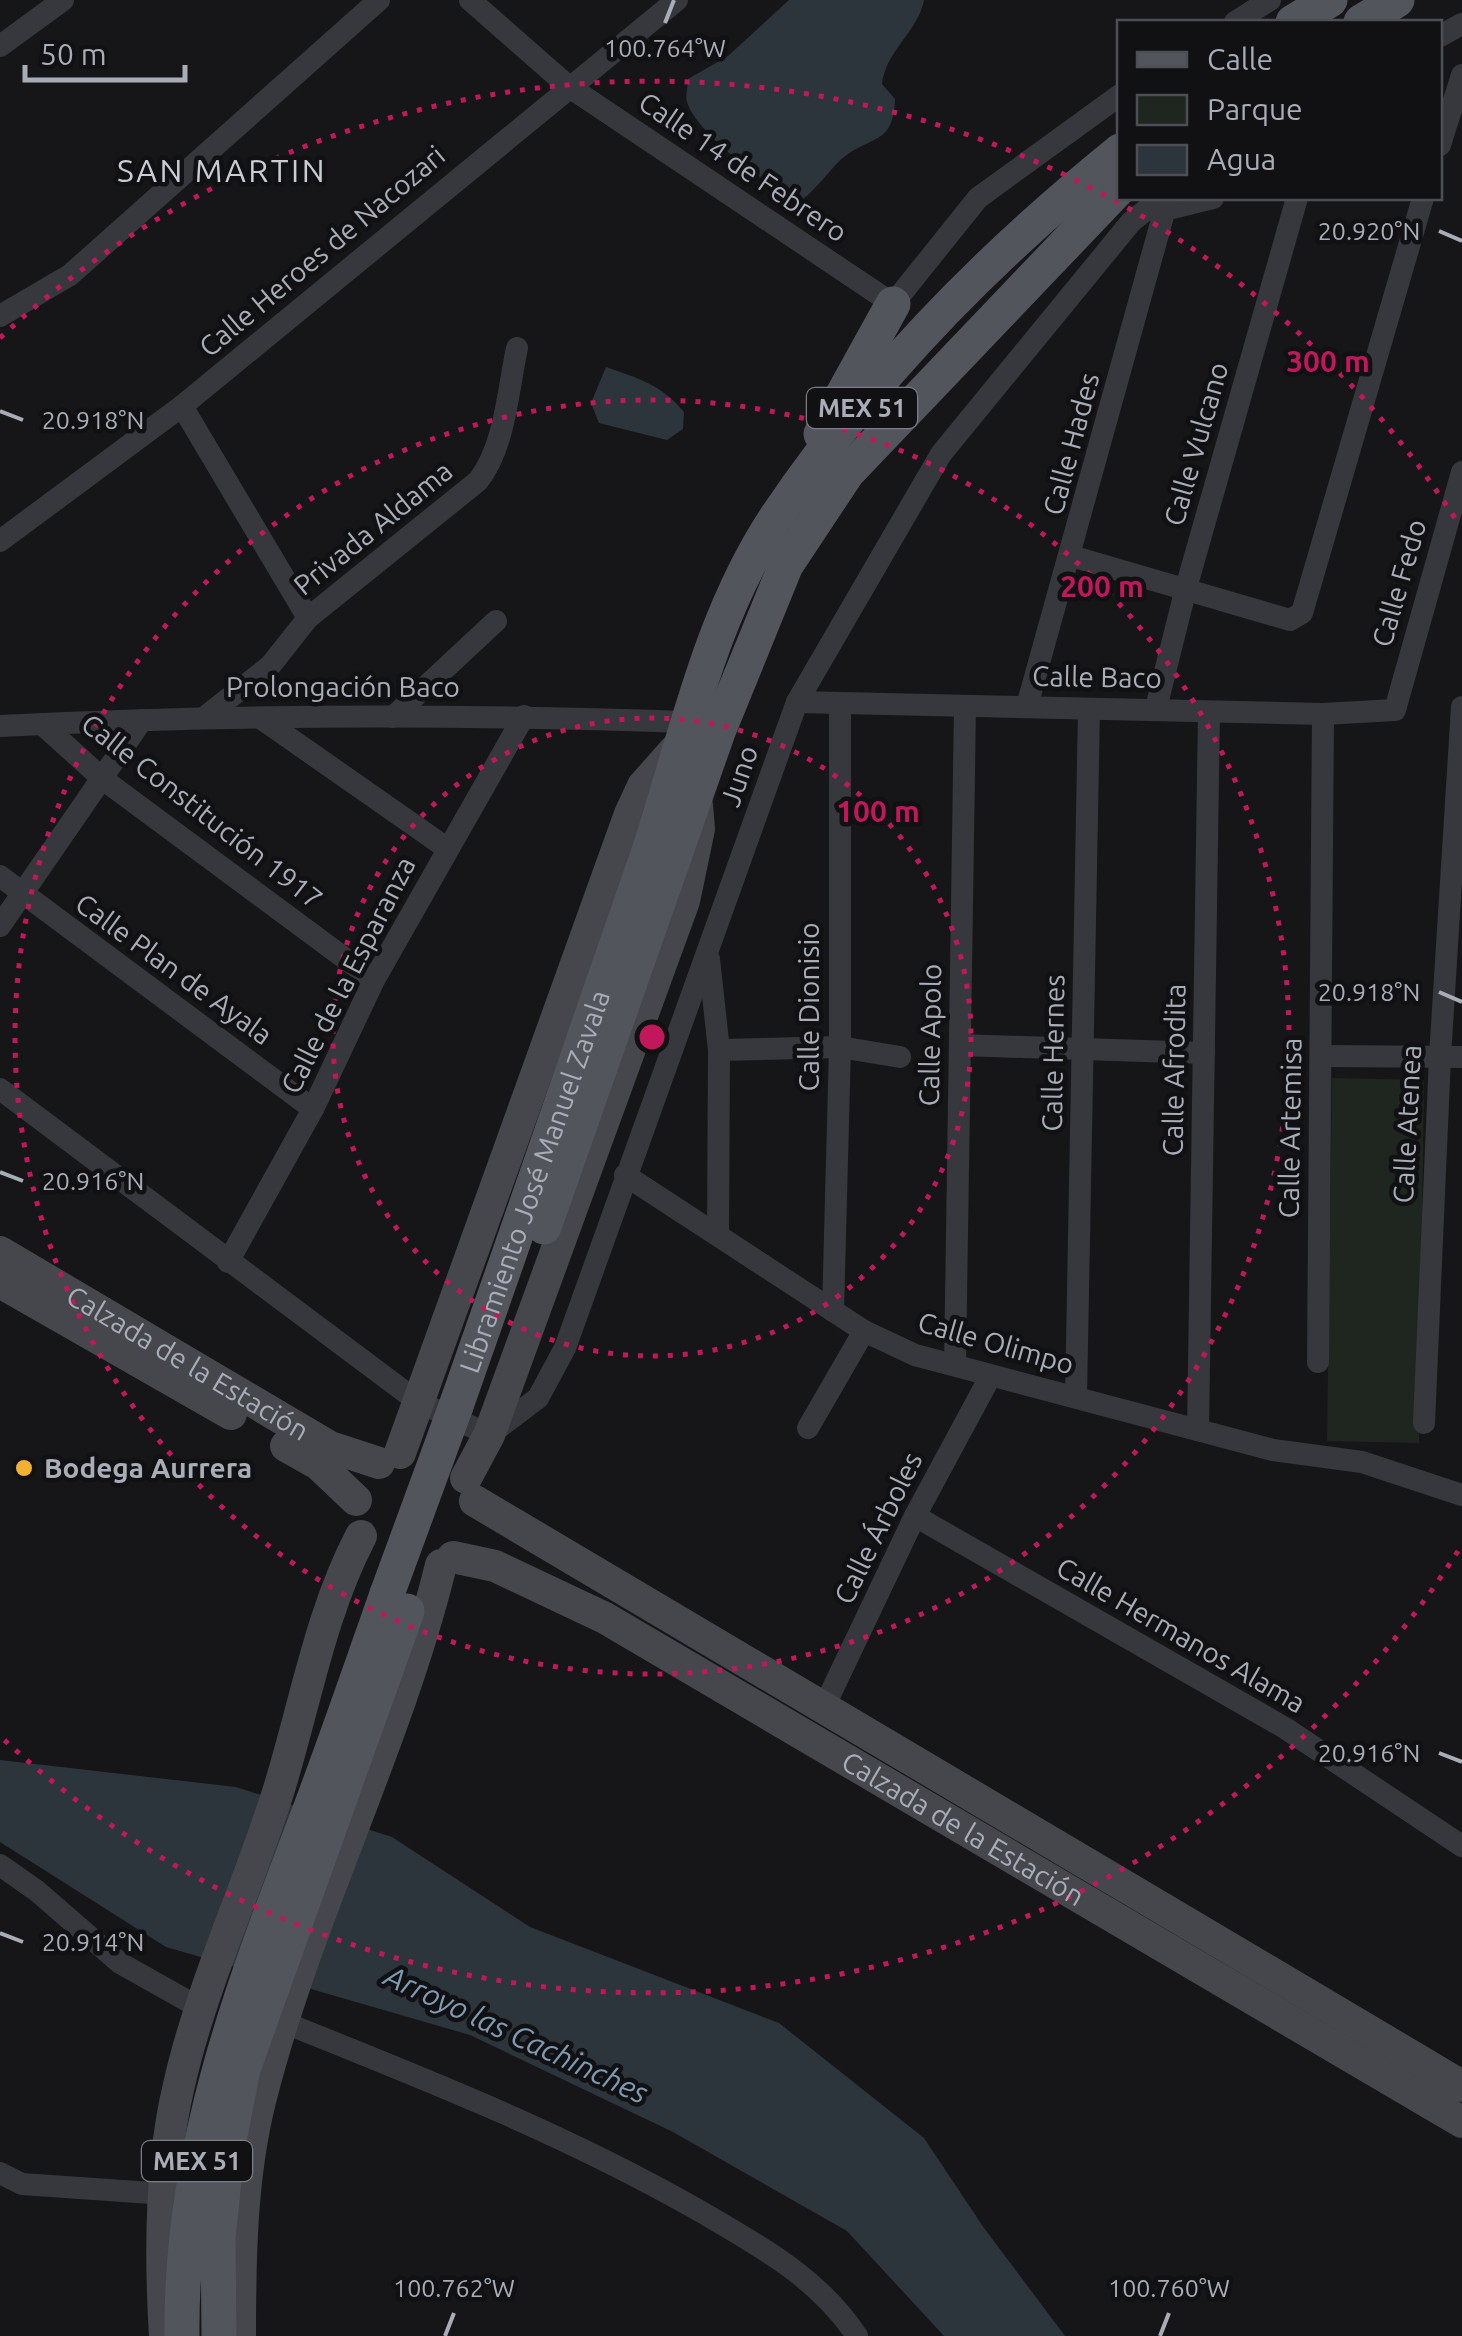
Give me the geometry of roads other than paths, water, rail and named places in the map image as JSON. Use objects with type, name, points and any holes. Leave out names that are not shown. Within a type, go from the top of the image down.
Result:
[{"type":"main road","points":[[1297,20],[1330,0]]},
{"type":"main road","points":[[1365,20],[1397,0]]},
{"type":"main road","name":"Libramiento José Manuel Zavala","points":[[474,1417],[681,736],[728,608],[774,520],[939,317],[979,274],[1117,155]]},
{"type":"main road","name":"Libramiento José Manuel Zavala","points":[[182,2336],[184,2245],[206,2111],[248,2001],[334,1813],[399,1598],[474,1417],[718,732],[786,565],[847,472],[1117,190]]},
{"type":"main road","points":[[774,520],[893,304]]},
{"type":"main road","points":[[447,1561],[404,1569],[386,1563],[361,1536],[356,1500],[360,1486],[389,1458],[417,1401],[630,814],[643,786],[681,736]]},
{"type":"main road","name":"Calzada de la Estación","points":[[0,1252],[330,1447],[389,1458]]},
{"type":"main road","name":"Calzada de la Estación","points":[[0,1282],[318,1464],[356,1500]]},
{"type":"main road","points":[[166,2336],[166,2194],[178,2088],[248,2001],[447,1561],[471,1532],[474,1417]]},
{"type":"main road","points":[[389,1458],[437,1455],[470,1490]]},
{"type":"main road","name":"Calzada de la Estación","points":[[470,1490],[824,1708],[1459,2076]]},
{"type":"main road","points":[[240,2336],[240,2252],[248,2169],[260,2103],[248,2001],[278,1792],[343,1571],[361,1536]]},
{"type":"main road","name":"Calzada de la Estación","points":[[447,1561],[494,1566],[605,1618],[1462,2122]]},
{"type":"main road","name":"Libramiento José Manuel Zavala","points":[[219,2336],[218,2238],[226,2150],[242,2070],[248,2001]]},
{"type":"street","points":[[0,46],[64,0]]},
{"type":"street","points":[[0,316],[70,274],[379,0]]},
{"type":"street","name":"Calle 14 de Febrero","points":[[470,0],[568,86],[893,304]]},
{"type":"street","name":"Calle Heroes de Nacozari","points":[[0,541],[182,406],[676,0]]},
{"type":"street","points":[[1238,20],[1270,0]]},
{"type":"street","points":[[1442,139],[1462,74]]},
{"type":"street","points":[[893,304],[978,198],[1117,97]]},
{"type":"street","name":"Calle Vulcano","points":[[1156,708],[1186,588],[1296,200]]},
{"type":"street","points":[[1071,556],[1290,620],[1302,613],[1421,200]]},
{"type":"street","name":"Calle Hades","points":[[1027,706],[1165,202]]},
{"type":"street","name":"Juno","points":[[474,1417],[538,1398],[565,1348],[797,702],[941,454],[1131,222],[1165,202]]},
{"type":"street","name":"Privada Aldama","points":[[205,717],[270,666],[308,618],[478,481],[489,467],[517,348]]},
{"type":"street","points":[[182,406],[308,618]]},
{"type":"street","name":"Calle Fedo","points":[[1394,710],[1462,472]]},
{"type":"street","points":[[393,718],[496,621]]},
{"type":"street","name":"Calle Baco","points":[[797,702],[1323,714],[1394,710]]},
{"type":"street","name":"Calle Dionisio","points":[[833,1310],[840,1047],[840,703]]},
{"type":"street","name":"Calle Apolo","points":[[955,1365],[965,706]]},
{"type":"street","name":"Calle Atenea","points":[[1424,1424],[1451,1056],[1462,707]]},
{"type":"street","name":"Calle Hernes","points":[[1076,1398],[1088,709]]},
{"type":"street","name":"Calle Afrodita","points":[[1198,1430],[1209,712]]},
{"type":"street","name":"Calle Artemisa","points":[[1318,1362],[1323,714]]},
{"type":"street","name":"Prolongación Baco","points":[[0,726],[205,717],[524,716],[681,736]]},
{"type":"street","name":"Calle de la Esparanza","points":[[228,1262],[313,1109],[374,980],[524,716]]},
{"type":"street","points":[[262,719],[448,849]]},
{"type":"street","points":[[0,926],[142,720]]},
{"type":"street","name":"Calle Constitución 1917","points":[[42,724],[104,780],[374,980]]},
{"type":"street","name":"Calle Plan de Ayala","points":[[0,876],[313,1109]]},
{"type":"street","points":[[708,954],[719,1050],[718,1235]]},
{"type":"street","points":[[960,1045],[1204,1053]]},
{"type":"street","points":[[719,1050],[840,1047],[900,1057]]},
{"type":"street","points":[[1321,1056],[1451,1056]]},
{"type":"street","points":[[0,1088],[417,1401],[474,1417]]},
{"type":"street","name":"Calle Olimpo","points":[[625,1176],[864,1331],[915,1355],[1274,1450],[1316,1459],[1338,1457],[1362,1462],[1451,1492]]},
{"type":"street","points":[[808,1428],[864,1331]]},
{"type":"street","name":"Calle Árboles","points":[[824,1708],[915,1516],[990,1377]]},
{"type":"street","name":"Calle Hermanos Alama","points":[[915,1516],[1285,1728],[1462,1846]]},
{"type":"street","points":[[0,1865],[37,1890],[120,1963],[248,2001],[522,2118],[632,2172],[797,2270],[840,2310],[857,2336]]},
{"type":"street","points":[[0,2173],[22,2184],[166,2194]]},
{"type":"water","points":[[789,0],[924,0],[885,72],[882,84],[895,99],[887,130],[843,158],[803,199],[773,186],[737,160],[693,115],[686,100],[688,79],[728,56]]},
{"type":"water","points":[[606,367],[667,395],[684,412],[683,429],[667,440],[599,423],[591,403]]},
{"type":"water","name":"Arroyo las Cachinches","points":[[0,1760],[236,1787],[392,1837],[530,1927],[779,2023],[924,2138],[984,2228],[1065,2336],[944,2336],[847,2231],[673,2132],[470,2035],[166,1947],[0,1842]]},
{"type":"place","name":"Bodega Aurrera","points":[[24,1468]]},
{"type":"district","name":"SAN MARTIN","points":[[222,171]]}]
